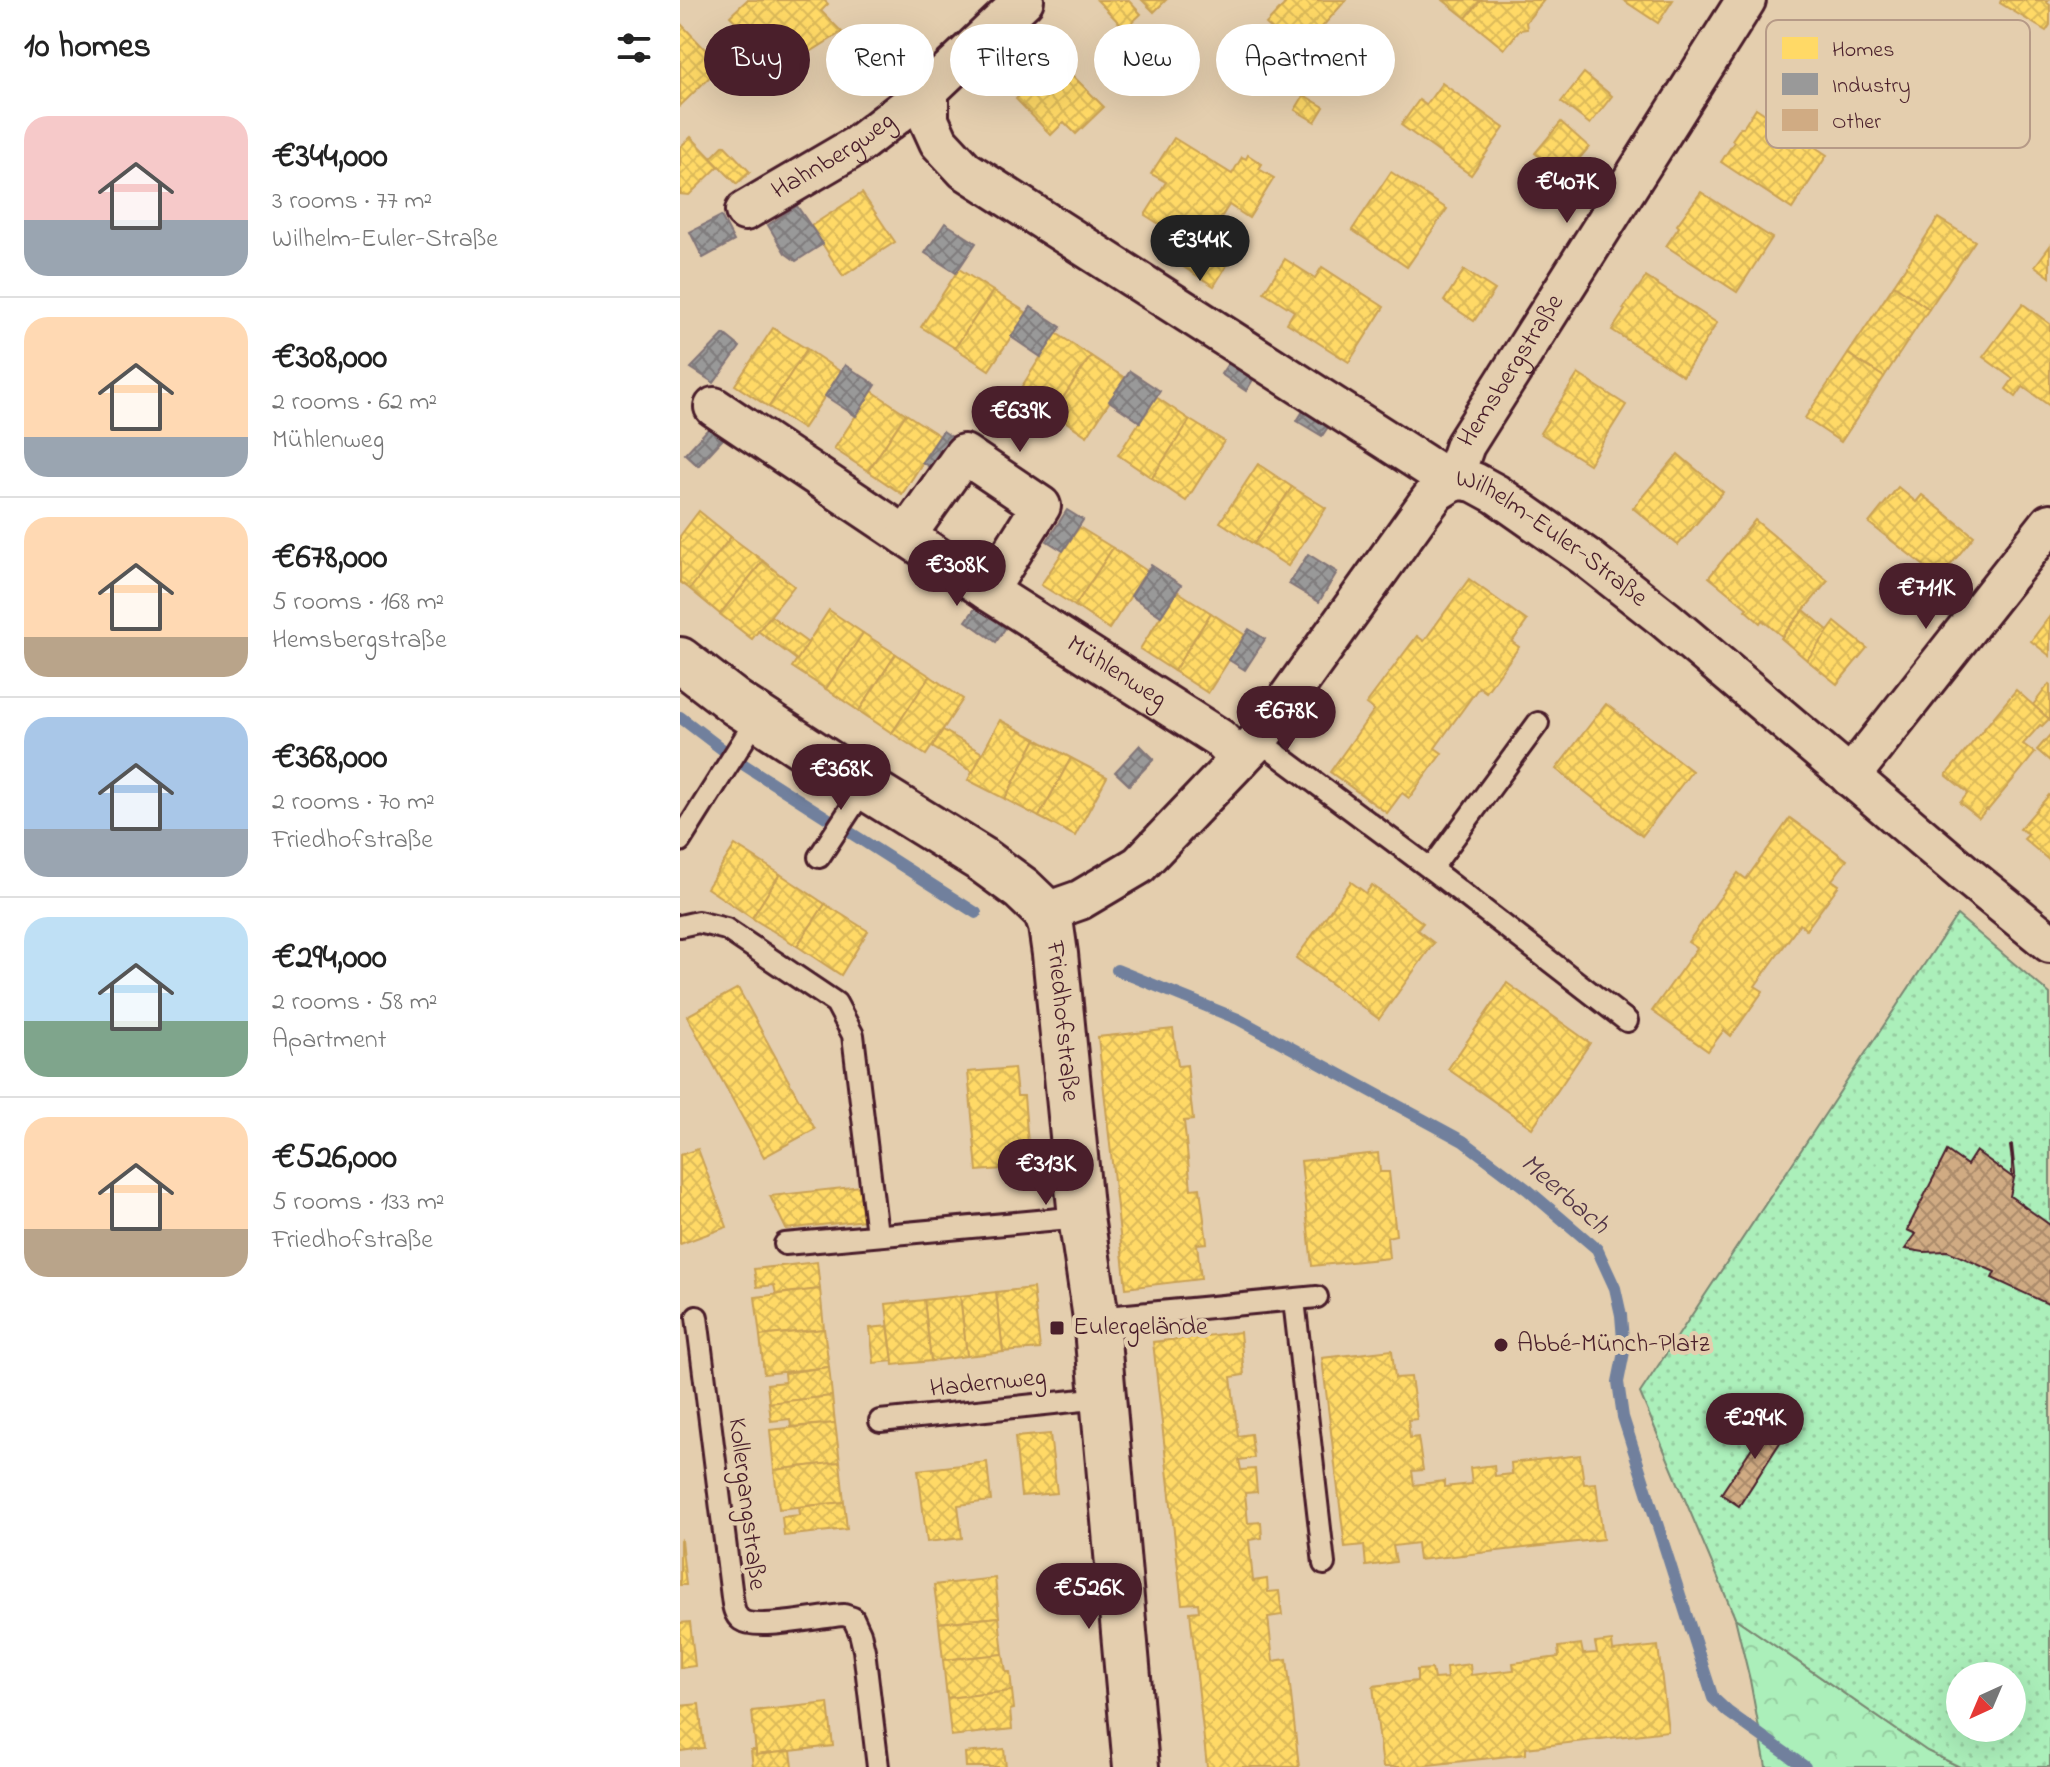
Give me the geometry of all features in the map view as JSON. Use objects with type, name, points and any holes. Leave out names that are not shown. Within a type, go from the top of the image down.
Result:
[{"type":"street","name":"Hahnbergweg","points":[[934,85],[1024,0]]},
{"type":"street","name":"Hemsbergstraße","points":[[1046,912],[1080,900],[1139,865],[1249,749],[1436,492],[1452,482],[1465,445],[1746,0]]},
{"type":"street","name":"Hahnbergweg","points":[[745,211],[856,146],[921,96]]},
{"type":"street","name":"Wilhelm-Euler-Straße","points":[[929,96],[929,120],[939,142],[965,170],[1452,482],[1474,482],[1496,494],[1586,557],[1666,620],[2050,943]]},
{"type":"street","name":"Mühlenweg","points":[[714,407],[988,591],[1219,738],[1249,749]]},
{"type":"street","points":[[906,536],[964,454],[1041,506],[988,591]]},
{"type":"street","points":[[1850,777],[2050,523]]},
{"type":"street","name":"Friedhofstraße","points":[[680,660],[736,703],[751,728],[858,798],[981,859],[1022,889],[1046,912],[1055,954],[1081,1217],[1096,1318],[1136,1767]]},
{"type":"lane","points":[[1431,869],[1538,723]]},
{"type":"lane","points":[[680,841],[751,728]]},
{"type":"lane","points":[[1249,749],[1431,869],[1627,1021]]},
{"type":"lane","points":[[819,857],[858,798]]},
{"type":"lane","points":[[680,926],[698,922],[726,929],[836,1003],[853,1035],[877,1234]]},
{"type":"lane","points":[[785,1244],[1081,1217]]},
{"type":"lane","points":[[1096,1318],[1317,1297]]},
{"type":"lane","points":[[1294,1300],[1324,1564]]},
{"type":"lane","name":"Kollergangstraße","points":[[697,1317],[736,1616],[750,1624],[844,1615],[853,1618],[864,1650],[878,1767]]},
{"type":"lane","name":"Hadernweg","points":[[880,1421],[1102,1398]]},
{"type":"green space","points":[[1957,915],[2050,994],[2050,1767],[1960,1767],[1927,1751],[1735,1618],[1640,1393]]},
{"type":"green space","points":[[1735,1618],[1927,1751],[1960,1767],[1766,1767]]},
{"type":"building: Homes","points":[[747,0],[824,0],[828,4],[821,11],[834,24],[826,24],[826,42],[810,52],[810,24],[738,24],[730,16]]},
{"type":"building: Homes","points":[[1097,0],[1128,0],[1141,14],[1130,24],[1120,24]]},
{"type":"building: Homes","points":[[1142,0],[1166,0],[1154,12]]},
{"type":"building: Homes","points":[[1280,0],[1346,0],[1325,24],[1266,24],[1285,4]]},
{"type":"building: Homes","points":[[1443,0],[1481,0],[1466,18]]},
{"type":"building: Homes","points":[[1481,0],[1544,0],[1526,22],[1527,29],[1520,30],[1504,49],[1466,18]]},
{"type":"building: Homes","points":[[1623,0],[1673,0],[1658,23]]},
{"type":"building: Homes","points":[[2001,0],[2048,0],[2050,25],[2046,31],[2000,3]]},
{"type":"building: Homes","points":[[680,25],[704,48],[704,83],[680,106]]},
{"type":"building: Homes","points":[[1584,73],[1612,96],[1590,124],[1561,102]]},
{"type":"building: Homes","points":[[1078,81],[1104,107],[1076,134],[1064,122],[1051,135],[1016,99],[1019,96],[1078,96]]},
{"type":"building: Homes","points":[[1442,83],[1504,128],[1471,175],[1401,125],[1419,100],[1426,105]]},
{"type":"building: Homes","points":[[1303,96],[1324,107],[1315,122],[1295,110]]},
{"type":"building: Homes","points":[[1756,108],[1766,115],[1766,148],[1816,148],[1827,155],[1792,209],[1721,162],[1734,142],[1732,140]]},
{"type":"building: Homes","points":[[1561,122],[1589,147],[1564,177],[1535,153]]},
{"type":"building: Homes","points":[[691,137],[719,166],[689,195],[680,194],[680,147]]},
{"type":"building: Homes","points":[[1174,138],[1232,174],[1242,157],[1246,159],[1248,155],[1262,164],[1259,169],[1274,178],[1249,218],[1229,205],[1200,250],[1145,215],[1166,182],[1151,174]]},
{"type":"building: Homes","points":[[724,145],[750,172],[737,184],[711,158]]},
{"type":"building: Homes","points":[[1391,172],[1447,209],[1407,267],[1352,230]]},
{"type":"building: Homes","points":[[1701,192],[1772,238],[1737,292],[1666,246]]},
{"type":"building: Homes","points":[[862,193],[895,242],[843,276],[811,226]]},
{"type":"building: Homes","points":[[1938,218],[1975,241],[1929,309],[1894,285]]},
{"type":"building: Homes","points":[[1209,236],[1235,252],[1214,286],[1180,265],[1192,245],[1200,250]]},
{"type":"building: Homes","points":[[2050,246],[2050,277],[2035,266]]},
{"type":"building: Homes","points":[[1285,259],[1315,278],[1322,267],[1384,307],[1349,362],[1287,323],[1294,311],[1264,292]]},
{"type":"building: Homes","points":[[959,269],[993,291],[955,348],[921,327]]},
{"type":"building: Homes","points":[[1464,270],[1495,290],[1474,321],[1444,301]]},
{"type":"building: Homes","points":[[1646,277],[1717,323],[1683,376],[1612,330]]},
{"type":"building: Homes","points":[[1894,285],[1929,309],[1884,377],[1848,354]]},
{"type":"building: Homes","points":[[993,291],[1027,313],[989,370],[955,348]]},
{"type":"building: Homes","points":[[2023,304],[2050,324],[2050,406],[2023,387],[2016,397],[2006,389],[2013,379],[1983,357]]},
{"type":"building: Homes","points":[[773,328],[807,349],[769,407],[735,385]]},
{"type":"building: Homes","points":[[1056,333],[1091,356],[1053,413],[1019,391]]},
{"type":"building: Homes","points":[[807,349],[841,372],[803,429],[769,407]]},
{"type":"building: Homes","points":[[1848,354],[1884,377],[1841,442],[1805,418]]},
{"type":"building: Homes","points":[[1091,356],[1125,378],[1087,436],[1053,413]]},
{"type":"building: Homes","points":[[1578,374],[1626,405],[1589,464],[1540,433]]},
{"type":"building: Homes","points":[[872,391],[906,414],[868,471],[834,449]]},
{"type":"building: Homes","points":[[1156,397],[1190,420],[1152,478],[1118,455]]},
{"type":"building: Homes","points":[[906,414],[940,436],[902,494],[868,471]]},
{"type":"building: Homes","points":[[1190,420],[1224,441],[1186,501],[1152,478]]},
{"type":"building: Homes","points":[[1678,454],[1723,492],[1678,545],[1633,508]]},
{"type":"building: Homes","points":[[1258,464],[1292,487],[1254,544],[1220,522]]},
{"type":"building: Homes","points":[[1292,487],[1326,508],[1288,566],[1254,544]]},
{"type":"building: Homes","points":[[1898,487],[1916,502],[1922,495],[1974,536],[1940,578],[1869,523]]},
{"type":"building: Homes","points":[[699,511],[731,537],[690,589],[680,582],[680,536]]},
{"type":"building: Homes","points":[[1755,520],[1828,581],[1782,636],[1762,620],[1760,623],[1745,610],[1747,608],[1709,577]]},
{"type":"building: Homes","points":[[1079,527],[1113,548],[1075,606],[1041,585]]},
{"type":"building: Homes","points":[[731,537],[763,561],[720,614],[690,589]]},
{"type":"building: Homes","points":[[1113,548],[1147,571],[1109,629],[1075,606]]},
{"type":"building: Homes","points":[[763,561],[794,586],[752,639],[720,614]]},
{"type":"building: Homes","points":[[1469,579],[1527,621],[1512,642],[1519,647],[1486,692],[1479,687],[1435,748],[1442,753],[1409,798],[1402,793],[1387,813],[1330,772],[1374,710],[1366,704],[1417,636],[1424,641]]},
{"type":"building: Homes","points":[[1177,591],[1211,613],[1174,671],[1140,649]]},
{"type":"building: Homes","points":[[829,610],[863,633],[826,689],[792,667]]},
{"type":"building: Homes","points":[[1804,610],[1830,632],[1807,660],[1781,638]]},
{"type":"building: Homes","points":[[1211,613],[1245,635],[1208,693],[1174,671]]},
{"type":"building: Homes","points":[[771,616],[808,643],[797,660],[758,631]]},
{"type":"building: Homes","points":[[2050,616],[2050,656],[2031,641]]},
{"type":"building: Homes","points":[[1835,622],[1867,648],[1837,684],[1807,660]]},
{"type":"building: Homes","points":[[863,633],[896,654],[859,711],[826,689]]},
{"type":"building: Homes","points":[[896,654],[930,676],[892,733],[859,711]]},
{"type":"building: Homes","points":[[930,676],[963,699],[926,755],[892,733]]},
{"type":"building: Homes","points":[[2050,685],[2050,720],[2033,705]]},
{"type":"building: Homes","points":[[2016,690],[2049,719],[2023,744],[2035,753],[1979,818],[1960,803],[1968,793],[1946,775]]},
{"type":"building: Homes","points":[[1606,704],[1692,771],[1642,836],[1556,769]]},
{"type":"building: Homes","points":[[1000,720],[1036,739],[1005,799],[968,780]]},
{"type":"building: Homes","points":[[943,730],[982,753],[973,772],[932,747]]},
{"type":"building: Homes","points":[[2050,735],[2050,761],[2037,750]]},
{"type":"building: Homes","points":[[1036,739],[1071,758],[1039,817],[1005,799]]},
{"type":"building: Homes","points":[[1071,758],[1107,777],[1075,836],[1039,817]]},
{"type":"building: Homes","points":[[2049,795],[2050,861],[2024,839],[2029,834],[2020,829]]},
{"type":"building: Homes","points":[[1790,818],[1847,860],[1832,880],[1839,885],[1806,930],[1800,924],[1755,986],[1763,991],[1731,1036],[1724,1030],[1708,1051],[1652,1011],[1697,948],[1688,942],[1738,873],[1746,879]]},
{"type":"building: Homes","points":[[735,845],[780,874],[752,918],[707,888]]},
{"type":"building: Homes","points":[[780,874],[825,904],[797,946],[752,918]]},
{"type":"building: Homes","points":[[1351,882],[1366,893],[1372,885],[1423,923],[1417,930],[1434,943],[1379,1019],[1296,958]]},
{"type":"building: Homes","points":[[825,904],[868,931],[841,975],[797,946]]},
{"type":"building: Homes","points":[[1507,983],[1590,1043],[1532,1128],[1448,1069]]},
{"type":"building: Homes","points":[[738,988],[815,1129],[764,1157],[687,1016]]},
{"type":"building: Homes","points":[[1173,1029],[1178,1066],[1187,1065],[1193,1120],[1184,1121],[1191,1189],[1200,1188],[1207,1243],[1197,1244],[1201,1279],[1126,1288],[1098,1037]]},
{"type":"building: Homes","points":[[1014,1068],[1017,1096],[1024,1096],[1030,1167],[977,1171],[968,1072]]},
{"type":"building: Homes","points":[[698,1149],[727,1227],[680,1244],[680,1155]]},
{"type":"building: Homes","points":[[1378,1153],[1380,1172],[1389,1172],[1396,1235],[1387,1237],[1389,1258],[1312,1266],[1301,1161]]},
{"type":"building: Homes","points":[[861,1186],[865,1220],[786,1229],[770,1196]]},
{"type":"building: Homes","points":[[817,1262],[820,1289],[776,1294],[774,1285],[757,1287],[754,1269]]},
{"type":"building: Homes","points":[[1033,1288],[1040,1349],[1003,1352],[996,1292]]},
{"type":"building: Homes","points":[[820,1289],[824,1329],[760,1336],[755,1297]]},
{"type":"building: Homes","points":[[996,1292],[1003,1352],[967,1356],[960,1296]]},
{"type":"building: Homes","points":[[960,1296],[967,1356],[931,1361],[924,1300]]},
{"type":"building: Homes","points":[[924,1300],[931,1361],[893,1365],[886,1304]]},
{"type":"building: Homes","points":[[888,1326],[893,1361],[874,1363],[870,1328]]},
{"type":"building: Homes","points":[[824,1329],[829,1367],[764,1374],[760,1336]]},
{"type":"building: Homes","points":[[1240,1332],[1244,1375],[1231,1377],[1238,1436],[1251,1434],[1254,1458],[1239,1460],[1241,1470],[1255,1469],[1257,1492],[1245,1493],[1248,1523],[1261,1522],[1262,1538],[1249,1540],[1253,1581],[1267,1579],[1268,1592],[1279,1591],[1282,1615],[1268,1617],[1273,1661],[1287,1659],[1299,1767],[1207,1767],[1190,1612],[1199,1611],[1198,1603],[1182,1604],[1153,1342]]},
{"type":"building: Homes","points":[[1392,1350],[1395,1378],[1411,1377],[1417,1419],[1408,1420],[1410,1438],[1418,1437],[1423,1470],[1412,1471],[1414,1485],[1444,1481],[1444,1487],[1472,1484],[1470,1468],[1494,1465],[1495,1476],[1512,1474],[1511,1463],[1580,1455],[1584,1484],[1596,1483],[1603,1539],[1419,1560],[1417,1543],[1393,1546],[1396,1562],[1366,1566],[1364,1545],[1345,1547],[1322,1358]]},
{"type":"building: Homes","points":[[829,1367],[832,1396],[769,1403],[767,1384],[785,1382],[784,1373]]},
{"type":"building: Homes","points":[[832,1396],[835,1423],[791,1427],[790,1419],[771,1421],[769,1403]]},
{"type":"building: Homes","points":[[835,1423],[840,1462],[774,1470],[770,1430]]},
{"type":"building: Homes","points":[[1050,1434],[1057,1493],[1021,1496],[1015,1437]]},
{"type":"building: Homes","points":[[840,1462],[844,1502],[779,1509],[774,1470]]},
{"type":"building: Homes","points":[[987,1462],[991,1501],[958,1505],[962,1538],[927,1542],[918,1470]]},
{"type":"building: Homes","points":[[844,1502],[847,1529],[784,1536],[782,1517],[800,1515],[799,1507]]},
{"type":"building: Homes","points":[[681,1540],[686,1585],[680,1585]]},
{"type":"building: Homes","points":[[995,1578],[999,1617],[939,1623],[934,1585]]},
{"type":"building: Homes","points":[[999,1617],[1003,1654],[943,1660],[939,1623]]},
{"type":"building: Homes","points":[[690,1622],[695,1666],[680,1668],[680,1623]]},
{"type":"building: Homes","points":[[1612,1641],[1613,1651],[1658,1646],[1668,1731],[1526,1748],[1526,1754],[1410,1767],[1383,1767],[1373,1686],[1417,1681],[1417,1670],[1432,1669],[1434,1679],[1447,1678],[1446,1667],[1470,1664],[1471,1675],[1514,1670],[1513,1663],[1559,1657],[1558,1647],[1581,1644],[1583,1654],[1597,1653],[1595,1643]]},
{"type":"building: Homes","points":[[1003,1654],[1006,1672],[1010,1672],[1012,1691],[947,1698],[943,1660]]},
{"type":"building: Homes","points":[[1012,1691],[1012,1729],[951,1736],[947,1698]]},
{"type":"building: Homes","points":[[828,1703],[833,1746],[756,1755],[752,1711]]},
{"type":"building: Homes","points":[[699,1704],[704,1748],[680,1751],[680,1706]]},
{"type":"building: Homes","points":[[1004,1749],[1006,1767],[966,1767],[965,1753]]},
{"type":"building: Homes","points":[[751,1750],[756,1750],[756,1755],[791,1751],[793,1767],[753,1767]]},
{"type":"building: Industry","points":[[797,206],[823,244],[796,261],[785,253],[768,225]]},
{"type":"building: Industry","points":[[721,216],[734,241],[703,258],[690,232]]},
{"type":"building: Industry","points":[[945,223],[976,243],[956,273],[925,253]]},
{"type":"building: Industry","points":[[1031,307],[1061,327],[1041,357],[1011,337]]},
{"type":"building: Industry","points":[[724,334],[740,347],[714,383],[691,368]]},
{"type":"building: Industry","points":[[1229,362],[1254,378],[1246,391],[1221,374]]},
{"type":"building: Industry","points":[[845,365],[876,385],[856,416],[825,396]]},
{"type":"building: Industry","points":[[1130,371],[1160,391],[1140,422],[1109,401]]},
{"type":"building: Industry","points":[[1305,408],[1330,424],[1322,436],[1297,421]]},
{"type":"building: Industry","points":[[710,427],[723,439],[698,466],[685,454]]},
{"type":"building: Industry","points":[[943,431],[958,441],[937,472],[922,462]]},
{"type":"building: Industry","points":[[1067,510],[1083,520],[1063,551],[1047,541]]},
{"type":"building: Industry","points":[[1308,554],[1337,572],[1319,602],[1289,584]]},
{"type":"building: Industry","points":[[1151,565],[1181,585],[1161,616],[1131,596]]},
{"type":"building: Industry","points":[[976,607],[1006,627],[996,642],[966,621]]},
{"type":"building: Industry","points":[[1249,629],[1265,639],[1245,670],[1229,660]]},
{"type":"building: Industry","points":[[1140,745],[1154,759],[1129,785],[1115,772]]},
{"type":"building: Other","points":[[2012,1145],[2015,1174],[2010,1196],[2050,1225],[2050,1305],[1992,1278],[1995,1272],[1948,1251],[1905,1249],[1916,1234],[1907,1230],[1947,1151],[1967,1165],[1976,1151],[2012,1177]]},
{"type":"building: Other","points":[[1773,1416],[1790,1427],[1739,1506],[1721,1494]]},
{"type":"waterway","name":"Meerbach","points":[[680,717],[735,759],[976,913]]},
{"type":"waterway","name":"Meerbach","points":[[1117,970],[1238,1019],[1463,1141],[1528,1190],[1597,1249],[1615,1288],[1621,1315],[1624,1352],[1618,1382],[1623,1417],[1713,1698],[1805,1767]]},
{"type":"place","name":"Eulergelände","points":[[1057,1328]]},
{"type":"place","name":"Abbé-Münch-Platz","points":[[1501,1345]]}]
